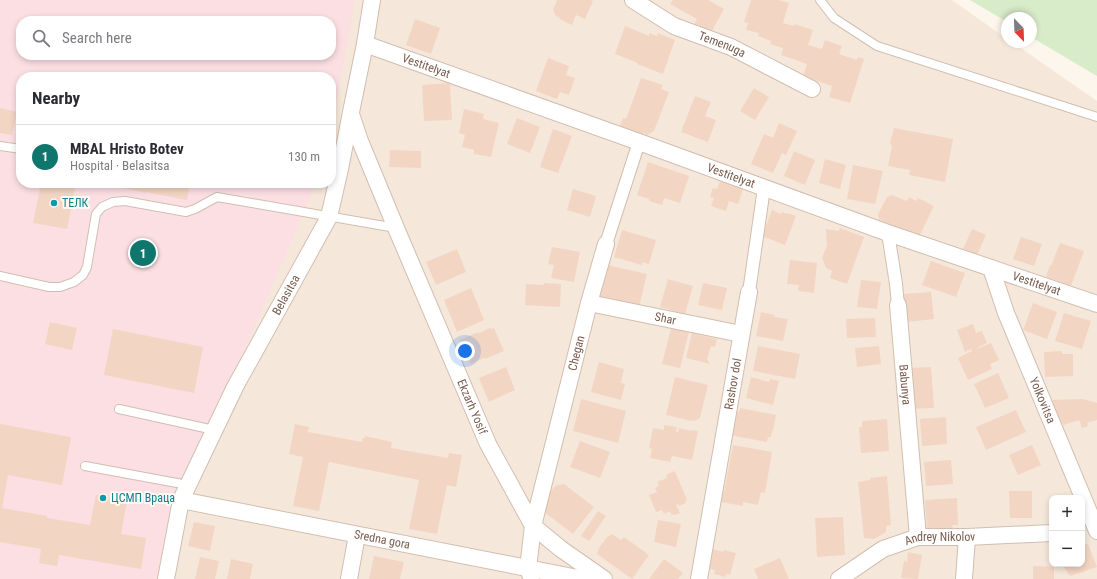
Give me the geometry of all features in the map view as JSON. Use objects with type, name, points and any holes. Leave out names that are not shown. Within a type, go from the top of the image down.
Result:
[{"type":"street","name":"Belasitsa","points":[[336,186],[365,44],[372,0]]},
{"type":"street","name":"Temenuga","points":[[632,0],[674,26],[731,47],[812,89]]},
{"type":"street","name":"Vestitelyat","points":[[365,44],[888,233],[1097,304]]},
{"type":"street","name":"Ekzarh Yosif","points":[[351,112],[360,141],[488,444],[533,526],[561,549],[604,579]]},
{"type":"street","name":"Chegan","points":[[530,573],[533,526],[589,303],[606,244],[639,142]]},
{"type":"street","name":"Belasitsa","points":[[166,579],[184,493],[235,387],[329,217],[336,188]]},
{"type":"street","name":"Rashov dol","points":[[699,579],[742,334],[764,188]]},
{"type":"street","name":"Babunya","points":[[888,233],[896,284],[918,537]]},
{"type":"street","name":"Yolkovitsa","points":[[992,268],[1006,313],[1093,529]]},
{"type":"street","name":"Shar","points":[[589,303],[742,334]]},
{"type":"street","name":"Sredna gora","points":[[184,493],[357,535],[530,573],[582,579]]},
{"type":"street","name":"Andrey Nikolov","points":[[839,579],[883,549],[918,537],[966,537],[1049,533]]},
{"type":"street","points":[[348,579],[357,535]]},
{"type":"street","points":[[964,579],[966,537]]},
{"type":"lane","points":[[820,0],[834,18],[877,46],[1097,117]]},
{"type":"lane","points":[[0,146],[16,148]]},
{"type":"lane","points":[[0,276],[49,287],[60,287],[74,282],[83,275],[87,267],[96,214],[102,207],[113,202],[125,201],[186,212],[195,209],[217,197],[396,228]]},
{"type":"lane","points":[[119,409],[214,430]]},
{"type":"lane","points":[[85,466],[184,493]]},
{"type":"shaded area","points":[[0,0],[952,0],[1001,35],[1001,48],[1021,48],[1097,101],[1097,579],[0,579]]},
{"type":"shaded area","points":[[0,0],[355,0],[336,104],[336,72],[16,72],[16,188],[314,188],[256,324],[178,492],[160,579],[0,579]]},
{"type":"green space","points":[[970,0],[1097,0],[1097,76],[1037,41],[1037,12],[1001,12],[1001,18]]},
{"type":"building","points":[[557,0],[593,1],[585,19],[576,15],[572,25],[556,16],[553,10]]},
{"type":"building","points":[[673,0],[708,0],[724,9],[708,38],[692,28],[697,19],[670,4]]},
{"type":"building","points":[[751,0],[778,0],[789,3],[783,23],[794,26],[795,24],[813,30],[808,45],[822,49],[825,40],[842,46],[839,54],[857,60],[858,57],[864,59],[850,103],[829,97],[832,86],[803,76],[807,64],[781,55],[783,48],[770,44],[771,41],[758,36],[759,33],[746,30],[748,23],[744,22]]},
{"type":"building","points":[[415,19],[440,28],[431,54],[406,45]]},
{"type":"building","points":[[625,26],[649,36],[649,33],[657,36],[658,33],[675,40],[663,74],[615,54]]},
{"type":"building","points":[[548,58],[569,66],[566,75],[575,78],[569,95],[560,92],[557,99],[536,91]]},
{"type":"building","points":[[641,78],[663,85],[661,89],[669,92],[654,131],[647,135],[643,133],[643,135],[633,133],[619,128],[623,118],[626,119]]},
{"type":"building","points":[[450,83],[452,120],[424,121],[422,85]]},
{"type":"building","points":[[754,88],[769,97],[755,120],[740,111]]},
{"type":"building","points":[[695,96],[711,102],[705,116],[716,120],[708,142],[681,132]]},
{"type":"building","points":[[0,108],[16,112],[12,135],[0,133]]},
{"type":"building","points":[[464,109],[484,114],[483,119],[499,123],[491,157],[474,154],[474,150],[462,147],[465,135],[459,133]]},
{"type":"building","points":[[517,118],[540,127],[530,153],[507,144]]},
{"type":"building","points":[[779,123],[797,131],[786,155],[782,153],[773,173],[751,164],[764,134],[773,138]]},
{"type":"building","points":[[894,128],[953,139],[945,182],[909,175],[910,170],[888,166],[892,146],[890,143]]},
{"type":"building","points":[[553,129],[572,136],[558,173],[540,167]]},
{"type":"building","points":[[390,150],[421,151],[421,168],[389,167]]},
{"type":"building","points":[[794,151],[815,160],[805,185],[784,176]]},
{"type":"building","points":[[825,159],[846,165],[840,189],[819,183]]},
{"type":"building","points":[[648,162],[689,176],[680,203],[664,198],[662,205],[637,195]]},
{"type":"building","points":[[853,165],[883,171],[875,204],[847,199]]},
{"type":"building","points":[[720,181],[743,189],[738,204],[729,201],[726,211],[711,206],[714,198],[710,197],[713,188],[717,189]]},
{"type":"building","name":"ТЕЛК","points":[[40,188],[75,188],[67,229],[33,223]]},
{"type":"building","points":[[123,188],[189,188],[187,200]]},
{"type":"building","points":[[573,189],[596,196],[590,217],[567,210]]},
{"type":"building","points":[[892,195],[907,201],[909,197],[916,201],[918,198],[934,206],[917,241],[885,226],[886,223],[879,220],[878,214],[887,197]]},
{"type":"building","points":[[772,210],[781,214],[782,212],[796,216],[785,245],[762,236]]},
{"type":"building","points":[[840,228],[864,237],[847,284],[830,278],[832,271],[826,268],[822,258],[827,245],[826,229],[839,231]]},
{"type":"building","points":[[972,229],[986,235],[977,255],[963,249]]},
{"type":"building","points":[[622,230],[656,240],[649,264],[642,262],[642,265],[614,257]]},
{"type":"building","points":[[1021,237],[1042,244],[1034,266],[1013,259]]},
{"type":"building","points":[[1060,243],[1084,251],[1071,286],[1046,277]]},
{"type":"building","points":[[552,247],[580,252],[574,282],[551,278],[554,265],[548,264]]},
{"type":"building","points":[[457,249],[466,272],[436,285],[426,262]]},
{"type":"building","points":[[790,260],[817,263],[814,293],[798,291],[799,285],[787,284]]},
{"type":"building","points":[[931,261],[965,273],[956,297],[922,285]]},
{"type":"building","points":[[607,265],[647,274],[638,311],[598,302]]},
{"type":"building","points":[[668,279],[693,286],[685,314],[660,307]]},
{"type":"building","points":[[861,280],[881,282],[877,309],[857,307]]},
{"type":"building","points":[[544,283],[561,284],[560,307],[525,305],[526,284],[544,285]]},
{"type":"building","points":[[703,283],[727,288],[722,310],[698,305]]},
{"type":"building","points":[[471,288],[484,320],[457,332],[444,300]]},
{"type":"building","points":[[931,292],[934,319],[906,322],[904,294]]},
{"type":"building","points":[[1033,303],[1057,312],[1047,339],[1023,330]]},
{"type":"building","points":[[761,312],[775,315],[774,317],[788,319],[783,341],[756,336]]},
{"type":"building","points":[[1064,313],[1091,321],[1082,349],[1055,341]]},
{"type":"building","points":[[875,318],[876,337],[847,338],[846,319]]},
{"type":"building","points":[[50,322],[77,328],[72,350],[45,344]]},
{"type":"building","points":[[973,324],[976,333],[982,331],[987,343],[977,349],[991,343],[999,360],[990,364],[992,369],[968,380],[958,358],[972,351],[971,349],[965,352],[957,330]]},
{"type":"building","points":[[490,328],[494,328],[504,351],[471,364],[460,340]]},
{"type":"building","points":[[671,328],[689,332],[680,368],[662,364]]},
{"type":"building","points":[[113,329],[203,347],[194,393],[104,375]]},
{"type":"building","points":[[692,333],[717,339],[715,347],[711,346],[707,359],[710,364],[686,358]]},
{"type":"building","points":[[758,346],[800,354],[795,379],[753,371]]},
{"type":"building","points":[[879,346],[881,364],[857,367],[855,348]]},
{"type":"building","points":[[1062,351],[1062,354],[1073,354],[1073,376],[1045,377],[1044,352]]},
{"type":"building","points":[[599,362],[624,369],[621,383],[625,384],[621,400],[591,392]]},
{"type":"building","points":[[506,367],[515,390],[489,402],[479,378]]},
{"type":"building","points":[[931,367],[934,408],[910,409],[907,368]]},
{"type":"building","points":[[998,373],[1009,398],[985,408],[974,384]]},
{"type":"building","points":[[675,377],[708,385],[700,418],[695,421],[666,415]]},
{"type":"building","points":[[751,377],[769,382],[770,379],[779,381],[773,405],[746,398]]},
{"type":"building","points":[[581,399],[626,411],[618,443],[573,431]]},
{"type":"building","points":[[1083,399],[1097,403],[1097,420],[1087,423],[1088,426],[1082,428],[1079,420],[1063,425],[1057,414],[1052,416],[1048,400]]},
{"type":"building","points":[[740,408],[776,415],[771,437],[768,437],[767,442],[730,435],[734,411],[739,412]]},
{"type":"building","points":[[1016,410],[1026,432],[986,450],[976,427]]},
{"type":"building","points":[[946,417],[947,444],[922,446],[920,419]]},
{"type":"building","points":[[887,419],[889,451],[861,453],[859,427],[862,427],[862,421]]},
{"type":"building","name":"ЦСМП Враца","points":[[0,424],[71,437],[62,485],[8,475],[2,508],[47,516],[47,518],[90,525],[96,495],[127,501],[121,534],[146,538],[141,569],[59,555],[57,566],[39,563],[41,549],[0,542]]},
{"type":"building","points":[[295,424],[309,427],[308,432],[362,442],[362,438],[364,439],[365,436],[392,442],[391,448],[448,458],[449,453],[462,455],[456,487],[447,485],[437,534],[409,529],[419,480],[329,462],[319,511],[293,506],[303,457],[289,454]]},
{"type":"building","points":[[664,425],[677,427],[676,432],[678,432],[679,428],[698,431],[692,460],[672,456],[670,462],[650,458],[652,449],[649,448],[653,428],[664,430]]},
{"type":"building","points":[[580,441],[610,452],[600,478],[570,467]]},
{"type":"building","points":[[733,445],[772,452],[765,493],[761,492],[758,505],[743,502],[743,506],[721,502]]},
{"type":"building","points":[[1032,445],[1041,465],[1018,475],[1009,455]]},
{"type":"building","points":[[951,460],[953,484],[926,486],[924,462]]},
{"type":"building","points":[[675,471],[687,500],[685,501],[686,503],[679,506],[678,504],[676,505],[680,513],[675,515],[671,514],[670,511],[664,514],[662,510],[656,512],[649,495],[657,492],[655,488],[659,486],[657,482],[667,478],[666,475]]},
{"type":"building","points":[[887,476],[891,525],[886,526],[886,532],[874,539],[864,538],[858,482],[870,480],[870,478]]},
{"type":"building","points":[[564,484],[594,507],[573,534],[543,511],[548,495],[555,486]]},
{"type":"building","points":[[1009,491],[1032,491],[1032,518],[1010,518]]},
{"type":"building","points":[[957,498],[958,525],[952,525],[953,528],[927,530],[925,500]]},
{"type":"building","points":[[598,511],[606,516],[589,541],[581,536]]},
{"type":"building","points":[[843,517],[845,555],[817,557],[815,518]]},
{"type":"building","points":[[658,520],[681,524],[676,547],[654,542]]},
{"type":"building","points":[[194,522],[215,526],[210,551],[188,546]]},
{"type":"building","points":[[612,534],[621,540],[624,537],[649,555],[632,579],[597,554],[599,548],[607,537]]},
{"type":"building","points":[[1085,544],[1088,544],[1097,567],[1070,576],[1064,567],[1085,567]]},
{"type":"building","points":[[709,548],[723,552],[724,550],[736,553],[730,575],[726,574],[726,577],[714,574],[715,570],[706,568]]},
{"type":"building","points":[[908,552],[922,555],[918,579],[901,578],[904,561],[907,562]]},
{"type":"building","points":[[374,556],[404,562],[400,579],[369,579]]},
{"type":"building","points":[[200,557],[219,561],[215,579],[195,579]]},
{"type":"building","points":[[780,558],[789,579],[758,579],[754,569]]},
{"type":"building","points":[[231,559],[253,564],[250,579],[227,579]]},
{"type":"building","points":[[664,559],[683,573],[678,579],[649,579]]},
{"type":"building","points":[[1033,566],[1054,567],[1054,579],[1033,579]]},
{"type":"place","name":"ТЕЛК","points":[[54,203]]},
{"type":"place","name":"MBAL Hristo Botev","points":[[143,253]]},
{"type":"place","name":"ЦСМП Враца","points":[[103,498]]}]
